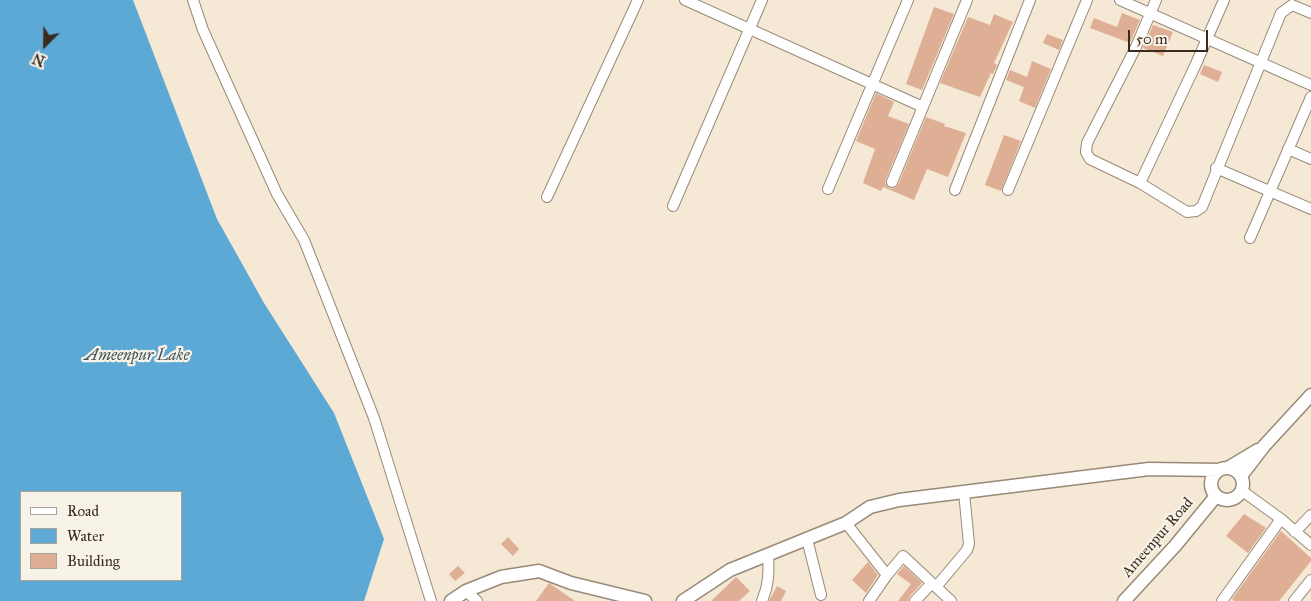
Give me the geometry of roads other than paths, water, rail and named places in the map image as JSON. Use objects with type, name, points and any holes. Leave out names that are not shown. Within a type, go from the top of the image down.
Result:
[{"type":"street","points":[[193,0],[204,30],[277,194],[304,240],[374,418],[431,601]]},
{"type":"street","points":[[547,196],[638,0]]},
{"type":"street","points":[[685,0],[702,3],[749,29],[923,107]]},
{"type":"street","points":[[673,206],[762,0]]},
{"type":"street","points":[[828,190],[908,0]]},
{"type":"street","points":[[892,182],[967,0]]},
{"type":"street","points":[[955,190],[1030,0]]},
{"type":"street","points":[[1008,190],[1087,0]]},
{"type":"street","points":[[1120,0],[1311,85]]},
{"type":"street","points":[[1156,0],[1136,47],[1087,143],[1086,152],[1090,159],[1140,184],[1187,212],[1196,211],[1202,207],[1216,168],[1281,13],[1292,5],[1311,13]]},
{"type":"street","points":[[1140,184],[1224,0]]},
{"type":"street","points":[[1250,238],[1311,97]]},
{"type":"street","points":[[1288,149],[1311,159]]},
{"type":"street","points":[[1216,168],[1311,209]]},
{"type":"street","points":[[1241,476],[1264,446],[1311,395]]},
{"type":"street","points":[[683,601],[730,570],[846,523],[870,507],[899,500],[1149,469],[1224,469],[1237,472],[1241,476],[1241,490],[1232,498],[1227,499],[1216,496],[1213,492],[1212,477],[1224,469],[1264,446]]},
{"type":"street","points":[[1241,490],[1281,519],[1311,546]]},
{"type":"street","points":[[915,601],[934,585],[967,550],[970,544],[964,492]]},
{"type":"street","name":"Ameenpur Road","points":[[1124,601],[1175,546],[1216,496]]},
{"type":"street","points":[[1296,532],[1311,515]]},
{"type":"street","points":[[1222,601],[1281,519]]},
{"type":"street","points":[[846,523],[887,575]]},
{"type":"street","points":[[807,539],[821,596]]},
{"type":"street","points":[[762,601],[769,578],[768,555]]},
{"type":"street","points":[[869,601],[903,556],[951,601]]},
{"type":"street","points":[[451,601],[466,591],[500,577],[539,571],[571,583],[645,601]]},
{"type":"street","points":[[1294,601],[1311,580]]},
{"type":"street","points":[[466,591],[478,601]]},
{"type":"water","name":"Ameenpur Lake","points":[[0,0],[133,0],[217,219],[264,303],[334,413],[384,539],[364,601],[0,601]]}]
